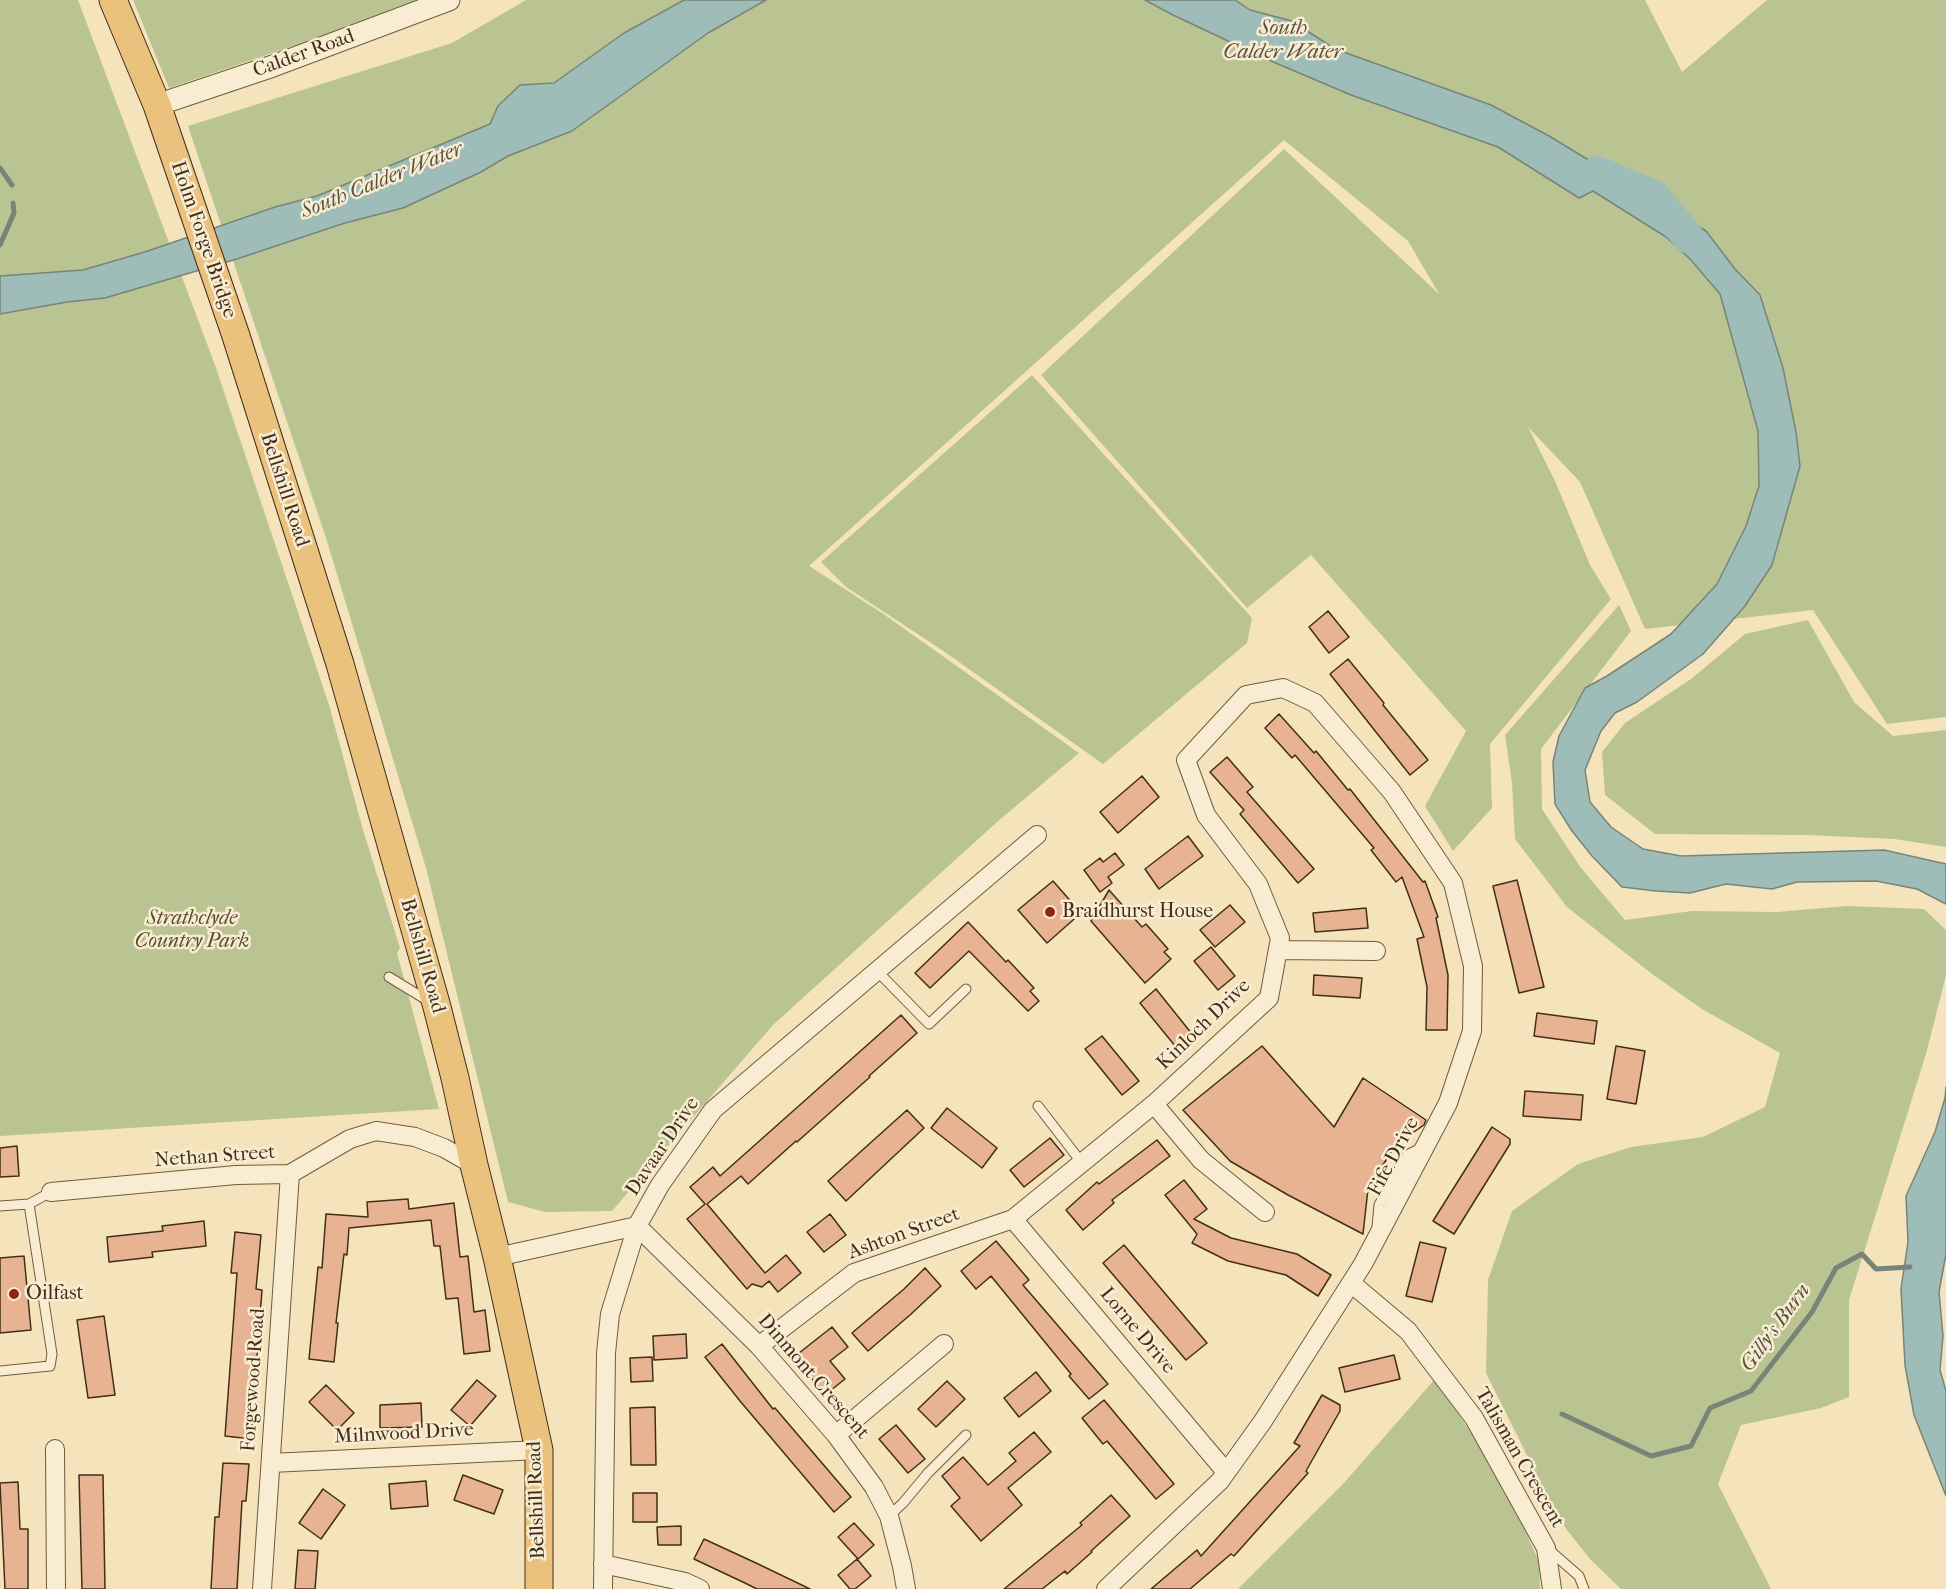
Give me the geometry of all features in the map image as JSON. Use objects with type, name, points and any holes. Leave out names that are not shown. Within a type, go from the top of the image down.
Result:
[{"type":"main road","name":"Holm Forge Bridge","points":[[113,0],[157,105],[236,336]]},
{"type":"main road","name":"Bellshill Road","points":[[236,336],[340,664],[455,1078],[539,1450],[539,1589]]},
{"type":"street","name":"Calder Road","points":[[157,105],[273,66],[449,0]]},
{"type":"street","name":"Kinloch Drive","points":[[1013,1219],[1154,1104],[1269,998],[1280,938],[1258,884],[1206,815],[1186,760],[1246,695],[1283,688],[1315,703]]},
{"type":"street","name":"Fife Drive","points":[[1106,1589],[1220,1481],[1263,1421],[1351,1283],[1376,1238],[1448,1103],[1472,1031],[1473,966],[1454,883],[1392,792],[1315,703]]},
{"type":"street","name":"Davaar Drive","points":[[603,1589],[606,1353],[610,1314],[637,1226],[660,1185],[713,1110],[1037,835]]},
{"type":"street","points":[[1278,950],[1376,951]]},
{"type":"street","points":[[1154,1104],[1201,1160],[1265,1212]]},
{"type":"street","name":"Nethan Street","points":[[51,1192],[236,1175],[290,1174],[350,1139],[376,1131],[415,1137],[444,1148],[474,1165]]},
{"type":"street","name":"Forgewood Road","points":[[262,1589],[290,1174]]},
{"type":"street","name":"Ashton Street","points":[[759,1346],[854,1273],[1013,1219]]},
{"type":"street","name":"Lorne Drive","points":[[1013,1219],[1226,1472]]},
{"type":"street","points":[[497,1257],[637,1226]]},
{"type":"street","name":"Dinmont Crescent","points":[[637,1226],[759,1346],[836,1435],[874,1487],[888,1516],[906,1589]]},
{"type":"street","name":"Talisman Crescent","points":[[1351,1283],[1408,1331],[1474,1418],[1546,1548],[1552,1589]]},
{"type":"street","points":[[836,1435],[944,1344]]},
{"type":"street","points":[[55,1449],[56,1589]]},
{"type":"street","name":"Milnwood Drive","points":[[271,1463],[539,1450]]},
{"type":"street","points":[[603,1564],[685,1582],[700,1589]]},
{"type":"lane","points":[[877,970],[929,1024],[966,989]]},
{"type":"lane","points":[[389,977],[437,1007]]},
{"type":"lane","points":[[1038,1106],[1082,1163]]},
{"type":"lane","points":[[0,1206],[29,1204],[51,1192]]},
{"type":"lane","points":[[0,1371],[50,1366],[52,1354],[29,1204]]},
{"type":"lane","points":[[888,1516],[966,1435]]},
{"type":"lane","points":[[1546,1548],[1579,1576],[1584,1589]]},
{"type":"green space","name":"Strathclyde Country Park","points":[[0,0],[78,0],[215,365],[329,705],[363,830],[400,948],[397,953],[439,1109],[0,1136]]},
{"type":"green space","points":[[133,0],[420,0],[361,23],[169,88]]},
{"type":"green space","points":[[526,0],[1645,0],[1682,72],[1767,0],[1946,0],[1946,717],[1887,724],[1813,610],[1645,629],[1580,482],[1528,427],[1555,481],[1590,565],[1611,599],[1490,744],[1492,808],[1453,851],[1425,806],[1466,731],[1311,555],[1247,608],[1041,375],[1284,149],[1439,294],[1408,241],[1284,140],[809,566],[882,613],[1079,753],[997,822],[773,1025],[612,1211],[545,1212],[508,1202],[426,868],[326,538],[188,126],[452,43]]},
{"type":"green space","points":[[1032,375],[1252,618],[1247,643],[1103,764],[942,650],[846,587],[821,562]]},
{"type":"green space","points":[[1619,605],[1631,631],[1541,749],[1542,809],[1581,868],[1625,920],[1692,911],[1777,912],[1847,906],[1924,909],[1946,930],[1946,975],[1926,1054],[1849,1300],[1849,1397],[1821,1408],[1741,1425],[1718,1484],[1771,1589],[1621,1589],[1590,1559],[1560,1521],[1486,1373],[1488,1280],[1512,1211],[1578,1164],[1631,1147],[1703,1137],[1765,1107],[1780,1053],[1702,1009],[1652,974],[1567,907],[1515,839],[1512,783],[1505,735]]},
{"type":"green space","points":[[1808,620],[1854,702],[1893,736],[1946,730],[1946,847],[1894,839],[1808,835],[1655,834],[1605,795],[1602,752],[1625,723],[1691,679],[1745,634]]},
{"type":"green space","points":[[1435,1379],[1477,1442],[1518,1514],[1539,1562],[1540,1589],[1238,1589],[1343,1484]]},
{"type":"water","name":"South Calder Water","points":[[684,0],[766,0],[708,33],[572,131],[508,156],[481,172],[403,208],[345,223],[237,259],[105,298],[0,314],[0,276],[83,270],[148,251],[275,207],[317,196],[490,124],[498,106],[520,85],[554,83],[624,33]]},
{"type":"water","name":"South Calder Water","points":[[1145,0],[1235,0],[1250,10],[1292,21],[1335,49],[1491,105],[1549,136],[1706,231],[1735,269],[1760,295],[1783,368],[1796,432],[1800,466],[1772,565],[1745,606],[1703,654],[1637,702],[1615,713],[1601,731],[1585,770],[1590,802],[1611,827],[1643,849],[1681,856],[1884,850],[1946,864],[1946,904],[1917,889],[1876,881],[1797,882],[1772,889],[1726,884],[1690,893],[1622,887],[1592,856],[1572,831],[1555,804],[1553,762],[1559,736],[1585,688],[1671,634],[1717,584],[1746,526],[1759,486],[1758,431],[1720,294],[1690,259],[1666,237],[1593,191],[1579,198],[1498,147],[1351,95],[1264,58]]},
{"type":"water","points":[[1946,1087],[1946,1254],[1939,1292],[1943,1336],[1940,1370],[1946,1391],[1946,1496],[1914,1415],[1905,1365],[1901,1289],[1908,1242],[1906,1196],[1935,1132]]},
{"type":"building","points":[[1328,611],[1349,637],[1329,653],[1309,627]]},
{"type":"building","points":[[1348,659],[1428,760],[1410,775],[1330,674]]},
{"type":"building","points":[[1279,714],[1314,753],[1316,751],[1348,790],[1350,789],[1423,882],[1425,881],[1438,917],[1436,918],[1448,975],[1447,1030],[1426,1030],[1427,987],[1417,939],[1424,937],[1402,877],[1396,882],[1371,850],[1374,848],[1295,755],[1292,758],[1265,728]]},
{"type":"building","points":[[1227,757],[1253,787],[1247,792],[1314,869],[1298,883],[1240,814],[1244,810],[1210,772]]},
{"type":"building","points":[[1142,776],[1159,797],[1118,833],[1100,812]]},
{"type":"building","points":[[1188,836],[1203,856],[1159,889],[1145,869]]},
{"type":"building","points":[[1115,853],[1124,865],[1108,877],[1112,883],[1100,892],[1084,870],[1100,858],[1103,862]]},
{"type":"building","points":[[1517,880],[1544,987],[1519,993],[1493,886]]},
{"type":"building","name":"Braidhurst House","points":[[1053,881],[1081,913],[1047,943],[1018,910]]},
{"type":"building","points":[[1109,890],[1142,927],[1146,924],[1168,949],[1164,952],[1171,959],[1145,983],[1091,921]]},
{"type":"building","points":[[1230,905],[1245,922],[1215,947],[1200,930]]},
{"type":"building","points":[[1366,908],[1368,928],[1315,932],[1313,913]]},
{"type":"building","points":[[968,922],[1034,988],[1030,991],[1039,1001],[1028,1011],[969,951],[930,988],[915,973]]},
{"type":"building","points":[[1211,947],[1235,976],[1218,990],[1194,961]]},
{"type":"building","points":[[1314,975],[1362,978],[1360,998],[1313,995]]},
{"type":"building","points":[[1156,989],[1192,1034],[1176,1047],[1140,1003]]},
{"type":"building","points":[[1537,1013],[1597,1021],[1594,1044],[1534,1036]]},
{"type":"building","points":[[901,1015],[917,1033],[748,1184],[741,1176],[707,1204],[765,1273],[786,1255],[801,1273],[778,1292],[769,1281],[762,1287],[752,1284],[747,1289],[687,1219],[705,1204],[690,1187],[713,1167],[720,1176]]},
{"type":"building","points":[[1102,1036],[1139,1081],[1122,1095],[1085,1049]]},
{"type":"building","points":[[1262,1046],[1334,1127],[1363,1078],[1426,1120],[1424,1125],[1396,1144],[1368,1189],[1363,1234],[1288,1195],[1230,1161],[1183,1110]]},
{"type":"building","points":[[1616,1046],[1645,1051],[1636,1104],[1607,1099]]},
{"type":"building","points":[[1525,1091],[1583,1095],[1581,1120],[1523,1116]]},
{"type":"building","points":[[947,1108],[997,1148],[982,1168],[931,1128]]},
{"type":"building","points":[[907,1110],[924,1128],[846,1201],[828,1181]]},
{"type":"building","points":[[1492,1127],[1510,1139],[1510,1144],[1454,1234],[1433,1221]]},
{"type":"building","points":[[1050,1138],[1064,1155],[1024,1187],[1010,1170]]},
{"type":"building","points":[[1157,1140],[1170,1156],[1112,1200],[1114,1203],[1083,1230],[1066,1210],[1097,1182],[1099,1184]]},
{"type":"building","points":[[17,1146],[19,1176],[0,1177],[0,1148]]},
{"type":"building","points":[[1184,1180],[1207,1209],[1194,1219],[1231,1238],[1297,1254],[1331,1275],[1318,1296],[1286,1275],[1228,1261],[1192,1243],[1197,1234],[1165,1195]]},
{"type":"building","points":[[408,1199],[409,1209],[454,1203],[460,1257],[468,1256],[474,1312],[485,1310],[490,1351],[464,1354],[458,1298],[446,1299],[440,1246],[434,1246],[431,1220],[349,1228],[336,1323],[338,1323],[334,1362],[309,1359],[318,1267],[322,1268],[326,1214],[368,1217],[367,1202]]},
{"type":"building","points":[[830,1214],[846,1235],[824,1252],[807,1232]]},
{"type":"building","points":[[204,1221],[206,1246],[152,1252],[153,1257],[109,1262],[107,1237],[163,1231],[162,1226]]},
{"type":"building","points":[[235,1232],[261,1235],[256,1289],[262,1290],[251,1439],[225,1436],[237,1273],[231,1273]]},
{"type":"building","points":[[996,1241],[1029,1280],[1023,1285],[1108,1384],[1089,1399],[991,1276],[976,1289],[961,1271]]},
{"type":"building","points":[[1420,1242],[1446,1248],[1432,1302],[1406,1296]]},
{"type":"building","points":[[1124,1245],[1207,1343],[1186,1360],[1103,1263]]},
{"type":"building","name":"Oilfast","points":[[24,1256],[31,1330],[0,1333],[0,1258]]},
{"type":"building","points":[[925,1268],[941,1286],[868,1351],[852,1333]]},
{"type":"building","points":[[104,1316],[115,1395],[88,1398],[77,1320]]},
{"type":"building","points":[[832,1327],[848,1347],[830,1361],[845,1379],[825,1395],[794,1357]]},
{"type":"building","points":[[686,1334],[687,1358],[654,1360],[653,1336]]},
{"type":"building","points":[[722,1344],[773,1409],[775,1408],[851,1497],[834,1512],[705,1357]]},
{"type":"building","points":[[1394,1355],[1400,1379],[1345,1392],[1339,1368]]},
{"type":"building","points":[[652,1357],[653,1381],[631,1382],[630,1358]]},
{"type":"building","points":[[1036,1372],[1051,1391],[1019,1417],[1004,1398]]},
{"type":"building","points":[[477,1380],[496,1396],[470,1426],[451,1410]]},
{"type":"building","points":[[947,1381],[965,1399],[936,1427],[918,1409]]},
{"type":"building","points":[[326,1385],[354,1413],[337,1430],[309,1402]]},
{"type":"building","points":[[1322,1395],[1340,1405],[1340,1411],[1306,1471],[1308,1473],[1234,1556],[1231,1554],[1190,1589],[1151,1589],[1197,1550],[1201,1556],[1300,1446],[1294,1443]]},
{"type":"building","points":[[1104,1400],[1174,1484],[1156,1499],[1107,1441],[1103,1444],[1082,1418]]},
{"type":"building","points":[[421,1403],[422,1427],[380,1428],[380,1405]]},
{"type":"building","points":[[655,1407],[656,1465],[631,1465],[630,1408]]},
{"type":"building","points":[[896,1425],[925,1459],[908,1473],[879,1439]]},
{"type":"building","points":[[1034,1432],[1051,1452],[1008,1488],[1022,1505],[981,1541],[951,1506],[960,1498],[942,1476],[963,1457],[988,1485],[1016,1461],[1009,1453]]},
{"type":"building","points":[[223,1463],[249,1464],[246,1501],[242,1501],[237,1589],[211,1589],[215,1517],[219,1517]]},
{"type":"building","points":[[79,1475],[103,1475],[105,1589],[82,1589]]},
{"type":"building","points":[[463,1475],[503,1490],[494,1514],[454,1500]]},
{"type":"building","points":[[426,1481],[428,1506],[391,1509],[389,1484]]},
{"type":"building","points":[[18,1482],[20,1529],[28,1529],[28,1589],[5,1589],[0,1483]]},
{"type":"building","points":[[323,1489],[345,1505],[321,1539],[299,1523]]},
{"type":"building","points":[[633,1493],[657,1493],[657,1522],[633,1522]]},
{"type":"building","points":[[1111,1495],[1130,1516],[1067,1574],[1065,1571],[1042,1589],[1004,1589],[1082,1525],[1080,1523]]},
{"type":"building","points":[[854,1523],[874,1545],[858,1559],[838,1537]]},
{"type":"building","points":[[681,1526],[681,1545],[658,1545],[657,1527]]},
{"type":"building","points":[[704,1539],[810,1589],[757,1589],[694,1559]]},
{"type":"building","points":[[298,1550],[318,1551],[315,1589],[295,1589]]},
{"type":"building","points":[[857,1559],[871,1576],[855,1589],[850,1589],[838,1575]]},
{"type":"waterway","points":[[0,168],[12,185]]},
{"type":"waterway","name":"South Calder Water","points":[[1597,172],[1654,196],[1688,237]]},
{"type":"waterway","points":[[0,245],[14,213],[13,203]]},
{"type":"waterway","name":"Gilly's Burn","points":[[1562,1414],[1651,1456],[1691,1446],[1710,1408],[1751,1391],[1812,1312],[1836,1268],[1862,1254],[1876,1269],[1910,1267]]},
{"type":"place","name":"Braidhurst House","points":[[1050,912]]},
{"type":"place","name":"Oilfast","points":[[14,1294]]}]
